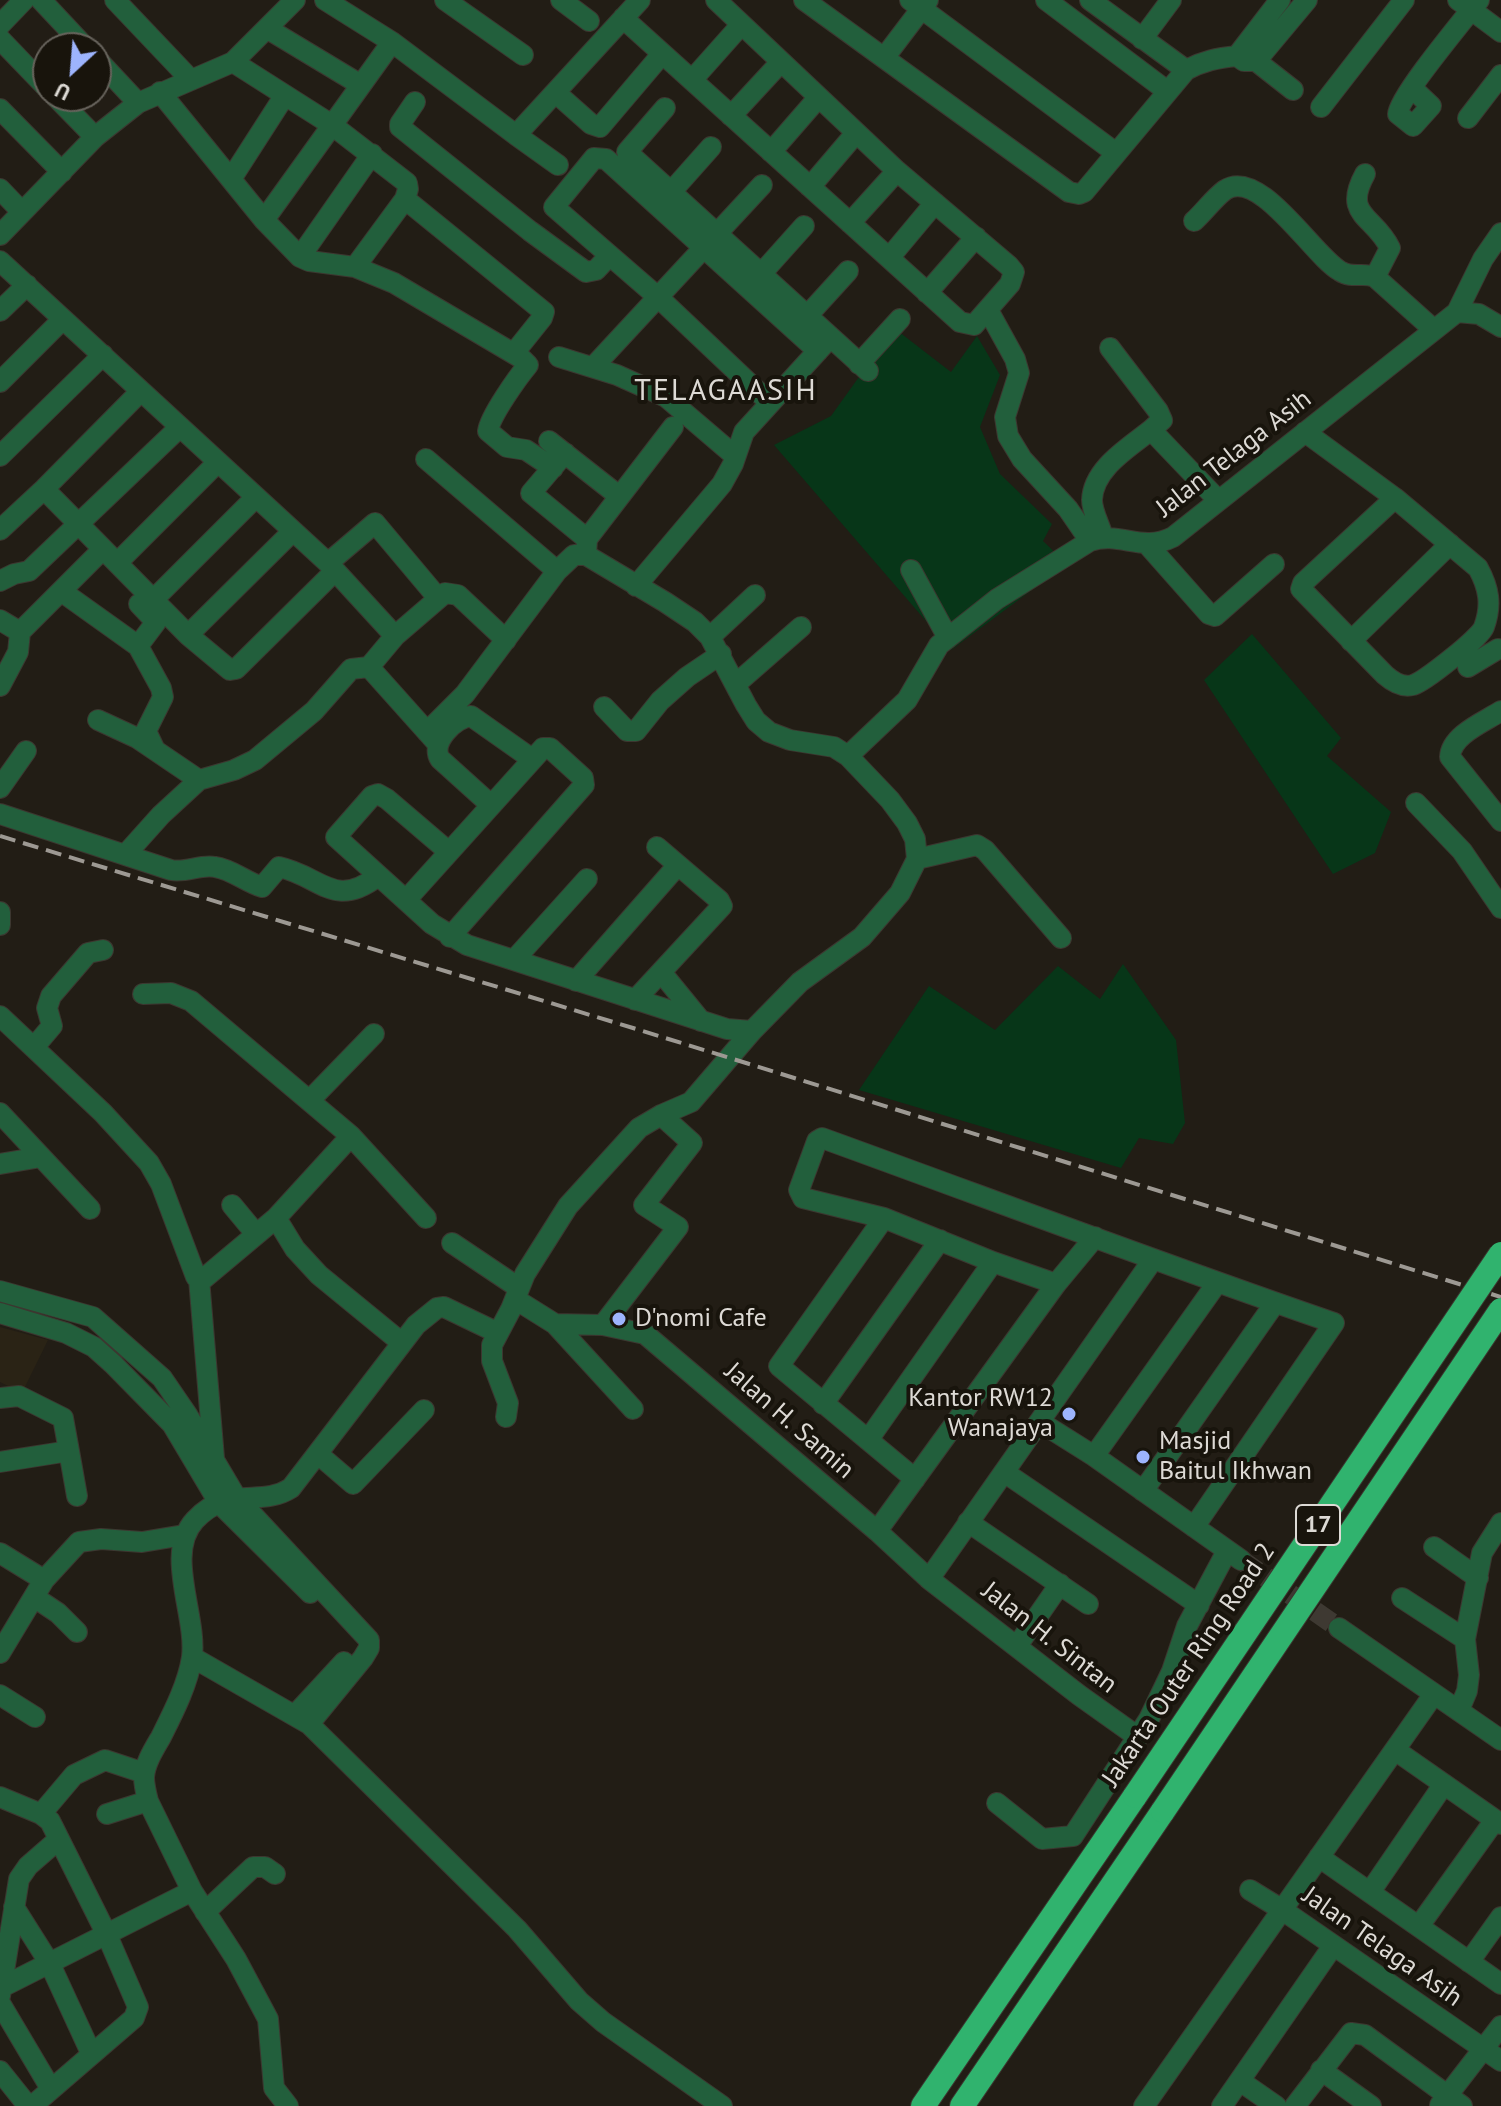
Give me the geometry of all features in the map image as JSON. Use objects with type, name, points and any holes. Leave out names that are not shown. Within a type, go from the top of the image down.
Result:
[{"type":"highway","name":"Jakarta Outer Ring Road 2","points":[[923,2106],[1501,1254]]},
{"type":"highway","name":"17","points":[[962,2106],[1501,1310]]},
{"type":"street","points":[[0,25],[24,0]]},
{"type":"street","points":[[41,0],[71,32]]},
{"type":"street","points":[[115,0],[190,79]]},
{"type":"street","points":[[0,235],[95,137],[138,103],[233,62],[295,0]]},
{"type":"street","points":[[325,0],[392,42],[558,165]]},
{"type":"street","points":[[561,0],[589,21]]},
{"type":"street","points":[[516,135],[640,0]]},
{"type":"street","points":[[623,18],[960,322],[974,325],[1010,284],[1014,272],[897,171],[716,0]]},
{"type":"street","points":[[804,0],[1069,192],[1079,194],[1084,192],[1186,70],[1208,60],[1247,59],[1293,90]]},
{"type":"street","points":[[1046,0],[1167,91]]},
{"type":"street","points":[[1090,0],[1186,70]]},
{"type":"street","points":[[1142,39],[1171,0]]},
{"type":"street","points":[[1247,59],[1280,0]]},
{"type":"street","points":[[1247,59],[1307,0]]},
{"type":"street","points":[[1321,107],[1404,0]]},
{"type":"street","points":[[457,3],[523,55]]},
{"type":"street","points":[[884,58],[920,3],[1116,153]]},
{"type":"street","points":[[1412,88],[1470,3],[1501,32]]},
{"type":"street","points":[[692,80],[741,25]]},
{"type":"street","points":[[268,29],[361,85]]},
{"type":"street","points":[[0,39],[32,72]]},
{"type":"street","points":[[264,220],[392,42]]},
{"type":"street","points":[[556,93],[594,126],[600,127],[662,54]]},
{"type":"street","points":[[233,62],[332,125],[407,183],[405,199],[355,267]]},
{"type":"street","points":[[731,116],[780,63]]},
{"type":"street","points":[[112,75],[138,103]]},
{"type":"street","points":[[1468,118],[1501,75]]},
{"type":"street","points":[[160,92],[264,220],[300,257],[355,267],[394,283],[514,353],[528,365],[494,414],[488,431],[507,447],[556,454],[619,496]]},
{"type":"street","points":[[231,179],[285,95]]},
{"type":"street","points":[[771,152],[818,98]]},
{"type":"street","points":[[415,102],[400,127],[530,231],[586,272],[596,270],[609,256]]},
{"type":"street","points":[[665,108],[627,152],[671,192],[711,241],[761,274],[807,316],[824,344]]},
{"type":"street","points":[[0,109],[62,172]]},
{"type":"street","points":[[71,112],[95,137]]},
{"type":"street","points":[[810,187],[856,133]]},
{"type":"street","points":[[671,192],[711,147]]},
{"type":"street","points":[[300,257],[372,154]]},
{"type":"street","points":[[530,231],[594,158],[600,157],[711,241],[824,344],[864,367],[900,319]]},
{"type":"street","points":[[850,223],[897,171]]},
{"type":"street","points":[[1365,174],[1356,191],[1357,206],[1390,248],[1375,277]]},
{"type":"street","points":[[594,366],[762,185]]},
{"type":"street","points":[[1194,221],[1226,190],[1245,187],[1261,194],[1341,272],[1375,277],[1433,329]]},
{"type":"street","points":[[0,189],[21,211]]},
{"type":"street","points":[[405,199],[544,312],[514,353]]},
{"type":"street","points":[[889,258],[935,203]]},
{"type":"street","points":[[554,207],[659,298],[770,403]]},
{"type":"street","points":[[761,274],[804,226]]},
{"type":"street","points":[[1501,233],[1483,259],[1457,312],[1479,314],[1501,327]]},
{"type":"street","points":[[927,293],[976,237]]},
{"type":"street","points":[[0,261],[332,567],[395,636]]},
{"type":"street","points":[[807,316],[848,271]]},
{"type":"street","points":[[0,311],[27,285]]},
{"type":"street","points":[[988,310],[1015,359],[1019,373],[1005,417],[1008,436],[1022,459],[1096,539]]},
{"type":"street","name":"Jalan Telaga Asih","points":[[1096,539],[1157,544],[1173,537],[1457,312]]},
{"type":"street","points":[[0,382],[63,319]]},
{"type":"street","points":[[618,343],[640,384]]},
{"type":"street","points":[[636,586],[722,484],[744,432],[824,344]]},
{"type":"street","points":[[1096,539],[1092,501],[1097,483],[1111,462],[1162,417],[1110,348]]},
{"type":"street","points":[[0,456],[103,355]]},
{"type":"street","points":[[559,357],[594,366],[666,397],[735,456]]},
{"type":"street","points":[[0,530],[141,391]]},
{"type":"street","points":[[0,557],[7,577],[29,571],[180,427]]},
{"type":"street","points":[[432,737],[557,571],[586,547],[619,496],[673,427]]},
{"type":"street","points":[[1152,429],[1218,500]]},
{"type":"street","points":[[1305,432],[1395,498],[1478,568],[1485,582],[1490,598],[1483,631],[1433,672],[1410,686],[1394,682],[1302,592],[1301,586],[1395,498]]},
{"type":"street","points":[[506,1417],[508,1403],[492,1361],[492,1345],[525,1274],[568,1206],[639,1128],[691,1102],[752,1031],[800,982],[862,937],[900,893],[917,859],[915,839],[907,823],[890,800],[848,756],[834,747],[790,740],[769,732],[756,721],[716,645],[695,622],[599,561],[531,493],[556,454]]},
{"type":"street","points":[[426,459],[557,571]]},
{"type":"street","points":[[0,686],[18,652],[20,632],[61,591],[218,462]]},
{"type":"street","points":[[44,489],[79,525],[156,620],[154,628],[138,646]]},
{"type":"street","points":[[153,600],[256,497]]},
{"type":"street","points":[[105,557],[226,669],[236,669],[375,523],[438,598]]},
{"type":"street","points":[[188,635],[293,531]]},
{"type":"street","points":[[848,756],[907,700],[939,645],[997,599],[1096,539]]},
{"type":"street","points":[[1147,544],[1209,614],[1215,616],[1274,564]]},
{"type":"street","points":[[1351,641],[1450,544]]},
{"type":"street","points":[[911,570],[948,638]]},
{"type":"street","points":[[61,591],[138,646],[163,697],[146,731],[154,748]]},
{"type":"street","points":[[369,667],[395,636],[445,593],[458,595],[506,640]]},
{"type":"street","points":[[604,707],[627,731],[636,731],[660,701],[716,645],[755,595]]},
{"type":"street","points":[[0,620],[20,632]]},
{"type":"street","points":[[737,683],[801,627]]},
{"type":"street","points":[[1468,667],[1500,651],[1483,631]]},
{"type":"street","points":[[126,854],[161,815],[199,780],[255,760],[314,711],[333,692],[344,673],[358,667],[369,667],[432,737],[440,759],[491,805]]},
{"type":"street","points":[[1501,711],[1454,742],[1450,751],[1450,757],[1501,821]]},
{"type":"street","points":[[432,737],[461,718],[471,716],[532,759]]},
{"type":"street","points":[[98,720],[154,748],[199,780]]},
{"type":"street","points":[[406,900],[532,759],[548,747],[583,778],[584,785],[450,937]]},
{"type":"street","points":[[0,788],[26,751]]},
{"type":"street","points":[[449,852],[384,796],[375,794],[336,838],[450,937],[702,1022],[727,1029],[752,1031]]},
{"type":"street","points":[[1416,803],[1462,851],[1501,908]]},
{"type":"street","points":[[0,814],[177,871],[219,867],[262,887],[279,867],[338,891],[358,889],[378,876]]},
{"type":"street","points":[[917,859],[977,845],[985,850],[1061,938]]},
{"type":"street","points":[[635,1000],[722,906],[719,900],[657,847]]},
{"type":"street","points":[[576,981],[678,865]]},
{"type":"street","points":[[514,960],[587,879]]},
{"type":"street","points":[[0,912],[0,925]]},
{"type":"street","points":[[35,1046],[52,1026],[47,1008],[51,996],[88,953],[103,950]]},
{"type":"street","points":[[661,972],[702,1022]]},
{"type":"street","points":[[143,994],[171,993],[191,1001],[351,1136],[426,1218]]},
{"type":"street","points":[[0,1016],[103,1113],[149,1163],[161,1184],[199,1279],[214,1461]]},
{"type":"street","points":[[310,1100],[374,1034]]},
{"type":"street","points":[[0,1113],[90,1209]]},
{"type":"street","points":[[603,1325],[678,1227],[644,1205],[692,1143],[661,1115]]},
{"type":"street","points":[[199,1279],[207,1278],[276,1218],[351,1136]]},
{"type":"street","points":[[1056,1284],[884,1218],[801,1197],[799,1190],[818,1140],[822,1138],[1095,1237],[1152,1261],[1334,1323],[1194,1527]]},
{"type":"street","points":[[0,1164],[41,1157]]},
{"type":"street","points":[[232,1205],[256,1234]]},
{"type":"street","points":[[276,1218],[295,1249],[319,1275],[402,1343]]},
{"type":"street","points":[[884,1218],[779,1366],[915,1479]]},
{"type":"street","points":[[877,1531],[1056,1284],[1095,1237]]},
{"type":"street","points":[[823,1404],[940,1240]]},
{"type":"street","points":[[452,1243],[555,1324],[633,1409]]},
{"type":"street","points":[[931,1575],[1152,1261]]},
{"type":"street","points":[[868,1440],[993,1262]]},
{"type":"street","points":[[1094,1456],[1217,1283]]},
{"type":"street","points":[[0,1291],[93,1317],[131,1349],[162,1378],[214,1461],[227,1500]]},
{"type":"street","points":[[1143,1491],[1275,1303]]},
{"type":"street","points":[[288,2106],[274,2088],[268,2019],[236,1959],[192,1891],[148,1801],[144,1773],[171,1716],[192,1657],[193,1635],[182,1565],[184,1535],[196,1518],[227,1500],[278,1496],[291,1488],[416,1325],[440,1307],[498,1333]]},
{"type":"street","points":[[0,1313],[66,1333],[94,1347],[172,1424],[227,1500],[369,1640],[363,1643],[363,1658],[302,1719]]},
{"type":"street","name":"Jalan H. Samin","points":[[555,1324],[603,1325],[645,1334],[931,1575]]},
{"type":"street","points":[[113,1364],[131,1349]]},
{"type":"street","points":[[0,1398],[19,1396],[63,1418],[77,1496]]},
{"type":"street","points":[[318,1454],[353,1484],[424,1410]]},
{"type":"street","points":[[997,1803],[1042,1839],[1073,1836],[1138,1737],[1172,1671],[1187,1626],[1234,1556],[1094,1456],[1040,1422]]},
{"type":"street","points":[[0,1462],[69,1451]]},
{"type":"street","points":[[1004,1472],[1199,1605]]},
{"type":"street","points":[[968,1522],[1088,1604]]},
{"type":"street","points":[[1459,1710],[1467,1691],[1469,1675],[1465,1639],[1478,1578],[1485,1547],[1501,1523]]},
{"type":"street","points":[[0,1653],[39,1588],[79,1542],[101,1539],[142,1542],[184,1535]]},
{"type":"street","points":[[1434,1547],[1478,1578]]},
{"type":"street","points":[[0,1553],[39,1588],[77,1632]]},
{"type":"street","name":"Jalan H. Sintan","points":[[931,1575],[1020,1641],[1079,1695],[1138,1737]]},
{"type":"street","points":[[1020,1641],[1060,1584]]},
{"type":"street","points":[[1402,1598],[1465,1639]]},
{"type":"street","points":[[1339,1628],[1499,1736]]},
{"type":"street","points":[[192,1657],[302,1719],[517,1929],[579,2001],[603,2022],[722,2106]]},
{"type":"street","points":[[1155,2102],[1281,1909],[1434,1694]]},
{"type":"street","points":[[0,1695],[35,1717]]},
{"type":"street","points":[[1395,1750],[1498,1822],[1419,1926]]},
{"type":"street","points":[[41,1814],[74,1775],[93,1764],[109,1760],[144,1773]]},
{"type":"street","points":[[1370,1892],[1444,1784]]},
{"type":"street","points":[[0,1797],[41,1814],[50,1821],[107,1935],[138,2007],[134,2018],[30,2106],[0,2071]]},
{"type":"street","points":[[107,1814],[148,1801]]},
{"type":"street","points":[[51,2089],[1,1995],[20,1876],[59,1839]]},
{"type":"street","points":[[1319,1857],[1501,1984]]},
{"type":"street","points":[[205,1912],[253,1867],[265,1867],[275,1874]]},
{"type":"street","name":"Jalan Telaga Asih","points":[[1250,1890],[1492,2055]]},
{"type":"street","points":[[1,1995],[50,1964],[192,1891]]},
{"type":"street","points":[[14,1907],[50,1964],[91,2053]]},
{"type":"street","points":[[1469,1962],[1501,1917]]},
{"type":"street","points":[[1222,2106],[1333,1946]]},
{"type":"street","points":[[1295,2106],[1351,2033],[1361,2032],[1450,2102],[1492,2055],[1501,2026]]},
{"type":"street","points":[[1321,2070],[1371,2106]]},
{"type":"street","points":[[1240,2081],[1276,2106]]},
{"type":"shaded area","points":[[0,1327],[48,1340],[22,1393],[0,1382]]},
{"type":"green space","points":[[894,328],[951,372],[977,336],[1000,375],[980,427],[1000,474],[1052,524],[1043,541],[1067,564],[951,650],[774,445],[831,416]]},
{"type":"green space","points":[[1252,634],[1341,738],[1327,756],[1391,812],[1375,853],[1333,874],[1204,680]]},
{"type":"green space","points":[[1123,964],[1176,1040],[1185,1123],[1173,1144],[1139,1138],[1121,1168],[859,1090],[929,986],[995,1030],[1058,966],[1100,999]]},
{"type":"tunnel","points":[[1241,1560],[1339,1628]]},
{"type":"railway","points":[[0,836],[1501,1297]]},
{"type":"place","name":"D'nomi Cafe","points":[[619,1319]]},
{"type":"place","name":"Kantor RW12 Wanajaya","points":[[1069,1414]]},
{"type":"place","name":"Masjid Baitul Ikhwan","points":[[1143,1457]]},
{"type":"district","name":"TELAGAASIH","points":[[726,391]]}]
